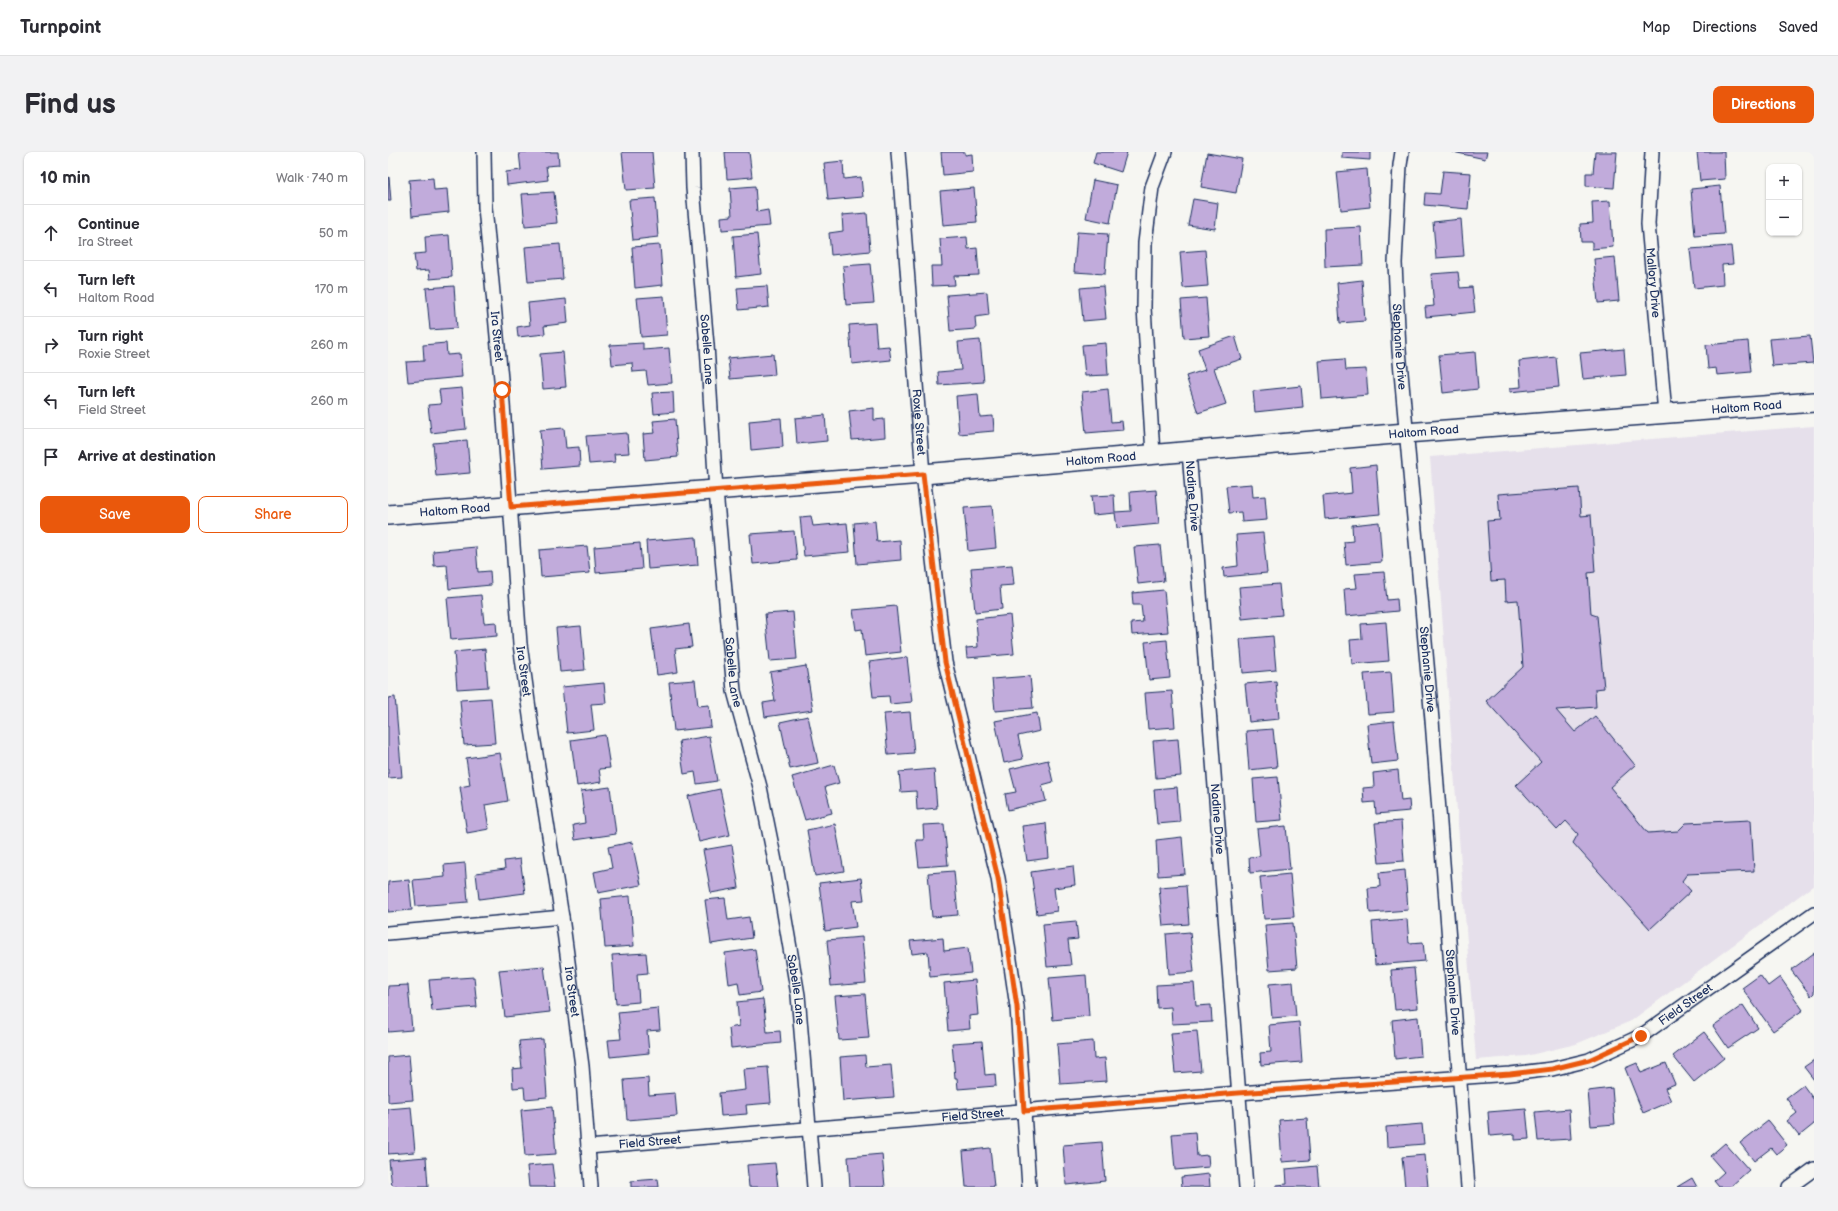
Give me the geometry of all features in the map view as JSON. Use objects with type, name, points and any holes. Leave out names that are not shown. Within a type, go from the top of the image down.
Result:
[{"type":"main road","name":"Haltom Road","points":[[388,515],[716,491],[1406,433],[1814,402]]},
{"type":"street","name":"Ira Street","points":[[484,152],[484,207],[502,390],[520,644],[562,917],[582,1066],[592,1187]]},
{"type":"street","name":"Sabelle Lane","points":[[692,152],[693,188],[707,346],[716,491],[734,691],[760,787],[776,866],[797,987],[814,1187]]},
{"type":"street","name":"Roxie Street","points":[[898,152],[923,474],[945,662],[998,878],[1017,1007],[1030,1187]]},
{"type":"street","points":[[1153,454],[1144,308],[1145,243],[1152,187],[1165,152]]},
{"type":"street","name":"Stephanie Drive","points":[[1402,152],[1395,263],[1399,350],[1432,720],[1468,1187]]},
{"type":"street","name":"Mallory Drive","points":[[1652,152],[1648,224],[1665,413]]},
{"type":"street","name":"Nadine Drive","points":[[1189,451],[1246,1187]]},
{"type":"street","name":"Field Street","points":[[588,1147],[1238,1093],[1510,1074],[1552,1069],[1589,1060],[1634,1039],[1722,980],[1814,913]]},
{"type":"street","points":[[388,933],[562,917]]},
{"type":"street","points":[[1789,1187],[1814,1169]]},
{"type":"shaded area","points":[[1814,426],[1814,885],[1631,1021],[1576,1044],[1526,1056],[1476,1060],[1430,457]]},
{"type":"building","points":[[519,152],[558,152],[559,165],[546,166],[548,180],[507,185],[506,172],[521,170]]},
{"type":"building","points":[[622,152],[652,152],[655,188],[626,190]]},
{"type":"building","points":[[725,152],[749,152],[752,177],[727,179]]},
{"type":"building","points":[[941,152],[965,152],[965,155],[972,154],[973,172],[943,175]]},
{"type":"building","points":[[1096,152],[1127,152],[1121,172],[1093,163]]},
{"type":"building","points":[[1342,152],[1370,152],[1370,160],[1342,158]]},
{"type":"building","points":[[1453,152],[1487,152],[1485,159]]},
{"type":"building","points":[[1595,152],[1617,152],[1614,188],[1586,186],[1586,173],[1593,173]]},
{"type":"building","points":[[1697,152],[1724,152],[1725,179],[1700,181]]},
{"type":"building","points":[[1207,153],[1242,159],[1236,193],[1201,187]]},
{"type":"building","points":[[843,161],[844,179],[861,177],[863,197],[828,200],[824,163]]},
{"type":"building","points":[[1367,169],[1370,207],[1341,210],[1337,172]]},
{"type":"building","points":[[1443,171],[1471,173],[1468,209],[1424,205],[1425,193],[1440,194]]},
{"type":"building","points":[[389,177],[391,201],[388,201]]},
{"type":"building","points":[[433,178],[434,190],[447,189],[449,212],[412,216],[409,180]]},
{"type":"building","points":[[1093,180],[1117,185],[1110,223],[1086,218]]},
{"type":"building","points":[[755,186],[757,212],[768,210],[770,226],[722,230],[721,217],[732,216],[730,188]]},
{"type":"building","points":[[1720,186],[1724,234],[1695,236],[1691,189]]},
{"type":"building","points":[[974,188],[977,222],[943,225],[940,191]]},
{"type":"building","points":[[554,192],[557,223],[525,226],[522,194]]},
{"type":"building","points":[[655,198],[658,237],[633,240],[629,200]]},
{"type":"building","points":[[1193,199],[1218,203],[1215,229],[1188,225]]},
{"type":"building","points":[[1610,201],[1613,247],[1592,249],[1592,242],[1581,242],[1580,224],[1593,223],[1592,202]]},
{"type":"building","points":[[867,213],[870,251],[831,255],[829,233],[843,231],[842,215]]},
{"type":"building","points":[[1461,219],[1464,256],[1436,258],[1433,222]]},
{"type":"building","points":[[1361,227],[1363,265],[1325,267],[1324,229]]},
{"type":"building","points":[[1077,232],[1108,234],[1105,274],[1074,272]]},
{"type":"building","points":[[757,234],[761,274],[736,277],[733,236]]},
{"type":"building","points":[[449,235],[452,277],[430,279],[429,270],[416,271],[414,254],[426,253],[425,237]]},
{"type":"building","points":[[967,237],[968,249],[977,248],[979,275],[954,276],[955,285],[932,286],[931,266],[942,266],[940,239]]},
{"type":"building","points":[[560,244],[563,279],[528,282],[525,247]]},
{"type":"building","points":[[660,245],[663,285],[635,288],[632,247]]},
{"type":"building","points":[[1731,246],[1733,264],[1722,265],[1723,285],[1694,288],[1690,249]]},
{"type":"building","points":[[1205,250],[1208,286],[1183,288],[1180,252]]},
{"type":"building","points":[[1615,257],[1619,301],[1598,303],[1594,259]]},
{"type":"building","points":[[870,264],[874,303],[846,305],[843,266]]},
{"type":"building","points":[[1458,272],[1460,288],[1472,287],[1475,312],[1426,317],[1425,307],[1434,306],[1431,274]]},
{"type":"building","points":[[1362,280],[1365,321],[1340,323],[1337,283]]},
{"type":"building","points":[[454,286],[457,328],[430,330],[426,288]]},
{"type":"building","points":[[767,286],[769,307],[739,310],[737,288]]},
{"type":"building","points":[[1103,286],[1106,319],[1083,321],[1080,288]]},
{"type":"building","points":[[987,292],[989,315],[975,317],[976,329],[950,331],[947,295]]},
{"type":"building","points":[[664,296],[667,335],[641,337],[637,298]]},
{"type":"building","points":[[1206,298],[1209,336],[1184,338],[1181,300]]},
{"type":"building","points":[[566,299],[568,323],[544,326],[545,334],[518,337],[517,327],[530,325],[528,303]]},
{"type":"building","points":[[875,323],[877,347],[889,346],[891,360],[852,364],[849,325]]},
{"type":"building","points":[[1235,336],[1242,359],[1214,368],[1226,404],[1198,413],[1186,376],[1205,370],[1198,349]]},
{"type":"building","points":[[1810,336],[1813,363],[1772,366],[1769,339]]},
{"type":"building","points":[[980,340],[984,382],[939,385],[938,372],[961,370],[958,342]]},
{"type":"building","points":[[1748,341],[1751,372],[1717,375],[1716,368],[1708,369],[1706,345]]},
{"type":"building","points":[[446,343],[447,355],[460,354],[462,377],[408,382],[406,362],[424,361],[423,345]]},
{"type":"building","points":[[643,343],[643,350],[669,348],[672,383],[648,385],[646,371],[633,372],[632,363],[612,365],[610,345]]},
{"type":"building","points":[[1106,343],[1108,375],[1085,376],[1082,345]]},
{"type":"building","points":[[1624,349],[1626,375],[1583,379],[1580,353]]},
{"type":"building","points":[[563,352],[566,387],[543,389],[540,354]]},
{"type":"building","points":[[1475,352],[1478,389],[1443,393],[1439,355]]},
{"type":"building","points":[[773,354],[775,375],[730,379],[728,358]]},
{"type":"building","points":[[1556,357],[1559,387],[1510,392],[1510,388],[1521,387],[1519,361]]},
{"type":"building","points":[[1345,359],[1346,370],[1366,369],[1368,395],[1322,399],[1319,361]]},
{"type":"building","points":[[1301,386],[1303,407],[1255,412],[1253,391]]},
{"type":"building","points":[[462,388],[466,429],[431,433],[428,405],[441,404],[439,390]]},
{"type":"building","points":[[1108,389],[1111,422],[1122,421],[1123,430],[1086,433],[1082,392]]},
{"type":"building","points":[[673,392],[674,412],[654,414],[652,393]]},
{"type":"building","points":[[978,394],[980,417],[993,416],[994,431],[959,434],[956,396]]},
{"type":"building","points":[[874,408],[874,420],[884,419],[885,437],[852,440],[849,411]]},
{"type":"building","points":[[825,415],[827,441],[797,444],[795,418]]},
{"type":"building","points":[[781,418],[783,447],[751,450],[749,421]]},
{"type":"building","points":[[675,419],[678,457],[645,460],[643,434],[655,433],[653,421]]},
{"type":"building","points":[[564,428],[566,448],[579,447],[580,466],[543,469],[540,430]]},
{"type":"building","points":[[627,433],[629,453],[614,454],[615,462],[589,464],[586,436]]},
{"type":"building","points":[[467,440],[470,473],[436,476],[433,443]]},
{"type":"building","points":[[1376,465],[1380,514],[1325,519],[1323,496],[1352,493],[1350,468]]},
{"type":"building","points":[[1252,484],[1253,497],[1265,496],[1267,520],[1242,522],[1241,512],[1229,513],[1226,486]]},
{"type":"building","points":[[1579,488],[1581,516],[1591,515],[1595,572],[1588,573],[1591,614],[1597,616],[1604,688],[1595,689],[1596,707],[1556,710],[1575,732],[1595,716],[1635,765],[1610,787],[1648,833],[1678,831],[1686,823],[1751,820],[1754,871],[1687,874],[1682,881],[1691,891],[1650,929],[1573,843],[1578,834],[1566,821],[1557,830],[1516,785],[1541,762],[1486,701],[1523,667],[1518,600],[1506,601],[1505,580],[1491,581],[1487,521],[1500,520],[1498,494]]},
{"type":"building","points":[[1156,490],[1159,524],[1117,528],[1115,513],[1093,515],[1091,496],[1114,495],[1115,512],[1131,511],[1130,492]]},
{"type":"building","points":[[992,506],[996,548],[968,551],[964,508]]},
{"type":"building","points":[[811,516],[813,526],[847,523],[850,552],[804,556],[800,517]]},
{"type":"building","points":[[875,521],[877,542],[900,540],[901,560],[857,564],[854,523]]},
{"type":"building","points":[[1379,522],[1382,562],[1346,565],[1344,542],[1353,541],[1352,525]]},
{"type":"building","points":[[794,531],[797,560],[753,564],[750,534]]},
{"type":"building","points":[[1263,533],[1267,573],[1224,577],[1223,568],[1238,566],[1236,535]]},
{"type":"building","points":[[696,537],[698,565],[648,569],[646,541]]},
{"type":"building","points":[[640,543],[642,569],[596,573],[594,547]]},
{"type":"building","points":[[1160,545],[1164,581],[1138,584],[1134,547]]},
{"type":"building","points":[[587,546],[590,573],[541,577],[539,550]]},
{"type":"building","points":[[476,547],[478,572],[490,571],[491,585],[449,589],[447,565],[434,566],[433,551]]},
{"type":"building","points":[[1012,565],[1014,585],[1000,586],[1002,609],[975,612],[971,568]]},
{"type":"building","points":[[1384,572],[1387,600],[1397,599],[1398,611],[1346,616],[1344,589],[1357,588],[1355,574]]},
{"type":"building","points":[[1279,584],[1282,615],[1242,619],[1239,587]]},
{"type":"building","points":[[1164,590],[1168,632],[1132,635],[1131,623],[1143,622],[1141,605],[1133,605],[1132,593]]},
{"type":"building","points":[[481,595],[484,623],[496,622],[497,636],[451,640],[447,598]]},
{"type":"building","points":[[896,606],[901,652],[865,656],[862,629],[856,630],[853,610]]},
{"type":"building","points":[[793,612],[797,659],[770,661],[765,614]]},
{"type":"building","points":[[1010,615],[1014,654],[967,658],[966,648],[978,647],[976,619]]},
{"type":"building","points":[[1386,622],[1389,661],[1352,664],[1350,640],[1362,639],[1361,624]]},
{"type":"building","points":[[689,624],[692,647],[675,649],[678,672],[657,675],[651,629]]},
{"type":"building","points":[[581,626],[585,670],[560,672],[556,628]]},
{"type":"building","points":[[1273,636],[1276,670],[1243,673],[1240,639]]},
{"type":"building","points":[[1167,640],[1170,678],[1149,680],[1145,642]]},
{"type":"building","points":[[485,649],[488,687],[457,689],[454,652]]},
{"type":"building","points":[[907,657],[912,702],[890,704],[889,696],[873,697],[869,662]]},
{"type":"building","points":[[806,666],[813,710],[765,717],[763,703],[775,701],[770,672]]},
{"type":"building","points":[[1391,672],[1394,712],[1368,714],[1364,674]]},
{"type":"building","points":[[1030,676],[1033,708],[995,711],[992,679]]},
{"type":"building","points":[[695,680],[698,706],[709,705],[711,727],[674,731],[669,682]]},
{"type":"building","points":[[1276,681],[1279,719],[1249,722],[1245,684]]},
{"type":"building","points":[[604,683],[606,703],[591,704],[594,730],[567,733],[562,687]]},
{"type":"building","points":[[1172,691],[1175,727],[1148,729],[1145,693]]},
{"type":"building","points":[[395,697],[402,777],[388,778],[388,698]]},
{"type":"building","points":[[491,698],[495,743],[464,745],[460,700]]},
{"type":"building","points":[[910,712],[914,753],[888,755],[884,714]]},
{"type":"building","points":[[1037,713],[1040,731],[1018,736],[1023,759],[1004,763],[995,721]]},
{"type":"building","points":[[808,716],[818,763],[790,769],[780,722]]},
{"type":"building","points":[[1394,721],[1398,761],[1371,764],[1367,724]]},
{"type":"building","points":[[1273,729],[1277,767],[1249,770],[1246,731]]},
{"type":"building","points":[[605,735],[610,768],[599,769],[601,782],[577,786],[571,740]]},
{"type":"building","points":[[709,736],[717,781],[697,784],[695,772],[684,774],[679,741]]},
{"type":"building","points":[[1178,739],[1181,776],[1156,778],[1153,741]]},
{"type":"building","points":[[500,753],[508,801],[485,805],[489,829],[467,833],[460,787],[470,785],[466,758]]},
{"type":"building","points":[[1048,760],[1053,782],[1042,785],[1046,801],[1008,810],[1005,794],[1016,792],[1010,769]]},
{"type":"building","points":[[834,765],[839,783],[825,787],[832,813],[805,820],[792,777]]},
{"type":"building","points":[[934,769],[937,808],[917,810],[916,791],[901,792],[899,772]]},
{"type":"building","points":[[1398,770],[1401,801],[1409,800],[1410,811],[1376,814],[1375,802],[1364,803],[1363,788],[1374,787],[1373,773]]},
{"type":"building","points":[[1278,777],[1282,820],[1256,822],[1253,779]]},
{"type":"building","points":[[610,787],[616,834],[575,840],[573,825],[585,823],[581,791]]},
{"type":"building","points":[[1177,787],[1180,822],[1157,824],[1154,789]]},
{"type":"building","points":[[720,789],[730,835],[699,842],[688,796]]},
{"type":"building","points":[[1401,821],[1404,861],[1379,863],[1375,823]]},
{"type":"building","points":[[1046,823],[1049,858],[1027,861],[1022,826]]},
{"type":"building","points":[[835,824],[844,871],[815,876],[807,830]]},
{"type":"building","points":[[944,824],[948,865],[919,867],[916,840],[924,840],[923,825]]},
{"type":"building","points":[[1286,826],[1290,869],[1250,873],[1249,857],[1260,856],[1257,829]]},
{"type":"building","points":[[1182,837],[1185,874],[1158,876],[1156,840]]},
{"type":"building","points":[[632,842],[641,885],[598,893],[594,872],[612,868],[608,847]]},
{"type":"building","points":[[732,845],[739,888],[711,893],[703,850]]},
{"type":"building","points":[[520,859],[525,893],[479,899],[476,873],[505,869],[504,861]]},
{"type":"building","points":[[465,863],[468,902],[416,906],[413,880],[445,877],[444,865]]},
{"type":"building","points":[[1073,866],[1075,885],[1054,888],[1057,911],[1037,914],[1031,872]]},
{"type":"building","points":[[1405,870],[1408,910],[1370,913],[1368,888],[1380,887],[1379,873]]},
{"type":"building","points":[[954,871],[958,915],[932,917],[928,873]]},
{"type":"building","points":[[1290,874],[1294,917],[1264,919],[1260,877]]},
{"type":"building","points":[[861,878],[864,900],[852,901],[856,927],[825,931],[819,883]]},
{"type":"building","points":[[409,880],[412,910],[388,912],[388,882]]},
{"type":"building","points":[[1186,885],[1189,924],[1163,926],[1159,887]]},
{"type":"building","points":[[630,896],[634,946],[605,948],[601,899]]},
{"type":"building","points":[[725,898],[728,920],[749,917],[752,938],[711,944],[705,900]]},
{"type":"building","points":[[1407,919],[1409,943],[1423,942],[1425,961],[1375,965],[1372,922]]},
{"type":"building","points":[[1076,921],[1078,939],[1068,940],[1071,965],[1047,967],[1043,924]]},
{"type":"building","points":[[1293,923],[1297,968],[1269,970],[1265,925]]},
{"type":"building","points":[[1190,932],[1194,972],[1169,974],[1166,934]]},
{"type":"building","points":[[862,937],[866,983],[831,986],[827,940]]},
{"type":"building","points":[[943,938],[944,951],[968,948],[971,973],[930,977],[928,952],[912,954],[910,941]]},
{"type":"building","points":[[755,949],[761,992],[740,995],[738,982],[729,984],[725,953]]},
{"type":"building","points":[[646,953],[648,973],[637,974],[639,1002],[616,1004],[612,955]]},
{"type":"building","points":[[1814,953],[1814,993],[1811,996],[1791,970]]},
{"type":"building","points":[[544,966],[550,1012],[505,1017],[499,970]]},
{"type":"building","points":[[1414,968],[1418,1008],[1395,1010],[1391,970]]},
{"type":"building","points":[[1086,975],[1089,1016],[1053,1020],[1049,978]]},
{"type":"building","points":[[1760,975],[1768,986],[1780,977],[1803,1010],[1773,1031],[1742,988]]},
{"type":"building","points":[[474,977],[477,1007],[432,1011],[429,980]]},
{"type":"building","points":[[975,980],[978,1015],[969,1016],[970,1029],[948,1031],[944,983]]},
{"type":"building","points":[[1293,982],[1296,1016],[1272,1018],[1269,984]]},
{"type":"building","points":[[1194,983],[1196,1006],[1211,1005],[1212,1022],[1172,1024],[1171,1007],[1157,1008],[1156,985]]},
{"type":"building","points":[[408,985],[412,1030],[388,1032],[388,986]]},
{"type":"building","points":[[865,994],[869,1038],[839,1040],[835,996]]},
{"type":"building","points":[[763,999],[767,1032],[780,1031],[781,1043],[731,1048],[729,1028],[739,1026],[737,1002]]},
{"type":"building","points":[[1743,1005],[1758,1028],[1728,1048],[1713,1026]]},
{"type":"building","points":[[658,1008],[660,1030],[647,1031],[649,1053],[610,1057],[608,1040],[621,1039],[618,1012]]},
{"type":"building","points":[[1418,1017],[1421,1056],[1395,1059],[1392,1020]]},
{"type":"building","points":[[1299,1022],[1302,1062],[1261,1065],[1260,1053],[1271,1052],[1269,1025]]},
{"type":"building","points":[[1197,1031],[1201,1071],[1175,1073],[1171,1033]]},
{"type":"building","points":[[1704,1032],[1724,1058],[1694,1082],[1673,1056]]},
{"type":"building","points":[[543,1039],[547,1097],[525,1099],[524,1087],[513,1088],[512,1069],[522,1068],[519,1041]]},
{"type":"building","points":[[982,1041],[985,1075],[995,1074],[996,1086],[958,1089],[957,1078],[955,1078],[952,1043]]},
{"type":"building","points":[[1093,1041],[1094,1059],[1105,1058],[1107,1081],[1060,1084],[1057,1044]]},
{"type":"building","points":[[409,1055],[413,1100],[388,1102],[388,1057]]},
{"type":"building","points":[[865,1055],[866,1067],[891,1065],[894,1097],[843,1101],[840,1057]]},
{"type":"building","points":[[1814,1060],[1814,1080],[1804,1067]]},
{"type":"building","points":[[1637,1063],[1641,1073],[1666,1063],[1675,1084],[1665,1088],[1671,1101],[1643,1113],[1625,1068]]},
{"type":"building","points":[[768,1067],[771,1103],[746,1105],[747,1114],[721,1116],[719,1093],[745,1090],[743,1069]]},
{"type":"building","points":[[648,1078],[649,1095],[675,1093],[677,1116],[627,1120],[624,1080]]},
{"type":"building","points":[[1803,1085],[1814,1100],[1814,1124],[1799,1136],[1787,1121],[1797,1113],[1786,1098]]},
{"type":"building","points":[[1612,1088],[1615,1124],[1591,1126],[1588,1091]]},
{"type":"building","points":[[411,1107],[415,1152],[388,1154],[388,1109]]},
{"type":"building","points":[[552,1107],[556,1154],[525,1156],[521,1110]]},
{"type":"building","points":[[1526,1109],[1529,1139],[1515,1140],[1515,1134],[1490,1136],[1488,1112]]},
{"type":"building","points":[[1569,1109],[1571,1139],[1538,1141],[1535,1112]]},
{"type":"building","points":[[1307,1118],[1310,1160],[1282,1162],[1279,1120]]},
{"type":"building","points":[[1768,1121],[1787,1145],[1776,1154],[1771,1148],[1754,1161],[1740,1143]]},
{"type":"building","points":[[1422,1124],[1424,1144],[1387,1147],[1386,1127]]},
{"type":"building","points":[[1195,1132],[1197,1156],[1208,1155],[1209,1167],[1175,1170],[1172,1134]]},
{"type":"building","points":[[1102,1142],[1105,1181],[1066,1185],[1063,1145]]},
{"type":"building","points":[[1725,1143],[1749,1170],[1730,1187],[1719,1187],[1714,1181],[1724,1172],[1710,1156]]},
{"type":"building","points":[[990,1148],[994,1187],[966,1187],[963,1151]]},
{"type":"building","points":[[882,1154],[885,1187],[850,1187],[848,1157]]},
{"type":"building","points":[[1425,1155],[1428,1187],[1405,1187],[1402,1157]]},
{"type":"building","points":[[426,1157],[428,1187],[392,1187],[389,1160]]},
{"type":"building","points":[[775,1163],[778,1187],[749,1187],[747,1165]]},
{"type":"building","points":[[552,1164],[555,1187],[529,1187],[527,1166]]},
{"type":"building","points":[[1317,1166],[1319,1187],[1276,1187],[1276,1185],[1287,1184],[1286,1169]]},
{"type":"building","points":[[1209,1174],[1210,1187],[1182,1187],[1181,1177]]},
{"type":"building","points":[[1692,1178],[1697,1187],[1677,1187]]},
{"type":"building","points":[[658,1179],[659,1187],[631,1187],[631,1181]]},
{"type":"route","points":[[502,390],[511,507],[923,474],[945,662],[998,878],[1017,1007],[1024,1111],[1238,1093],[1510,1074],[1552,1069],[1589,1060],[1641,1036]]}]
